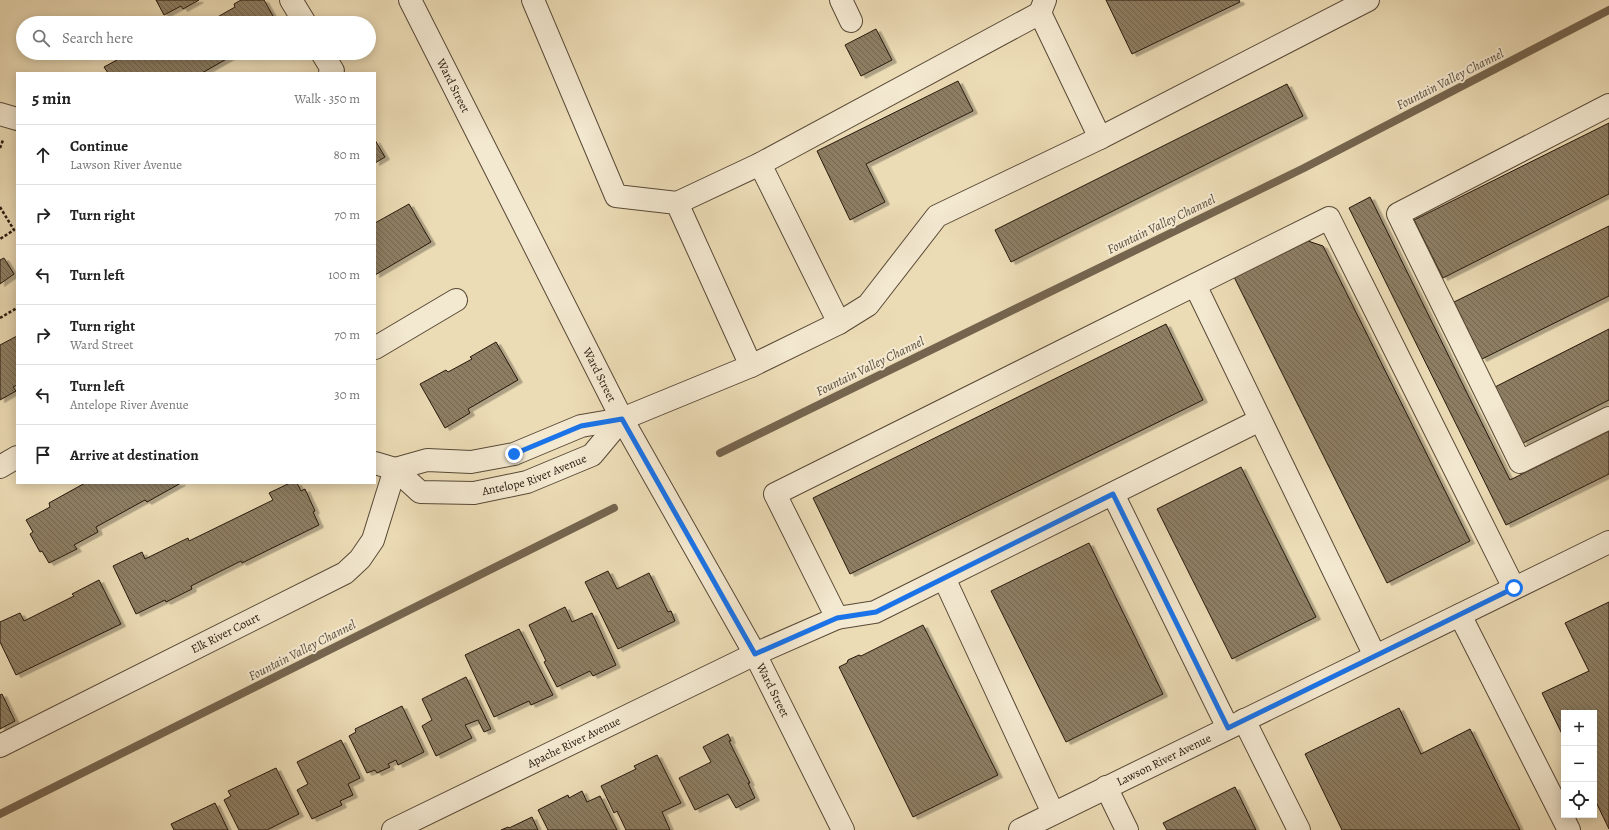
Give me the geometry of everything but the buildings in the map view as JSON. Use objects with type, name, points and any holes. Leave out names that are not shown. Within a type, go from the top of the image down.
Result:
[{"type":"street","points":[[291,0],[301,16]]},
{"type":"street","name":"Ward Street","points":[[410,0],[622,419],[755,654],[843,830]]},
{"type":"street","points":[[533,0],[616,196],[677,203],[760,164],[1042,7],[1100,138]]},
{"type":"street","points":[[842,0],[851,20]]},
{"type":"street","points":[[622,419],[751,366],[839,323],[868,305],[937,216],[1100,138],[1368,0]]},
{"type":"street","points":[[1609,105],[1398,214],[1520,462],[1609,418]]},
{"type":"street","points":[[0,114],[16,119]]},
{"type":"street","points":[[760,164],[839,323]]},
{"type":"street","points":[[677,203],[751,366]]},
{"type":"street","points":[[837,618],[775,494],[1328,218],[1514,588]]},
{"type":"street","points":[[1194,285],[1375,656]]},
{"type":"street","points":[[376,347],[456,300]]},
{"type":"street","name":"Antelope River Avenue","points":[[396,469],[427,460],[471,462],[514,454],[581,426],[622,419]]},
{"type":"street","name":"Antelope River Avenue","points":[[376,463],[396,469],[420,492],[474,493],[527,482],[592,455],[622,419]]},
{"type":"street","name":"Apache River Avenue","points":[[393,830],[755,654],[837,618],[876,612],[1260,420]]},
{"type":"street","points":[[0,467],[16,458]]},
{"type":"street","name":"Elk River Court","points":[[0,746],[345,574],[360,559],[373,540],[396,469]]},
{"type":"street","points":[[1113,494],[1236,724],[1299,830]]},
{"type":"street","name":"Lawson River Avenue","points":[[1020,830],[1609,542]]},
{"type":"street","points":[[944,578],[1053,813]]},
{"type":"street","points":[[1460,615],[1569,830]]},
{"type":"street","points":[[1106,787],[1127,830]]},
{"type":"path","points":[[0,207],[16,229],[0,240]]},
{"type":"path","points":[[0,318],[16,309]]},
{"type":"waterway","name":"Fountain Valley Channel","points":[[720,453],[1304,168],[1609,10]]},
{"type":"waterway","name":"Fountain Valley Channel","points":[[0,814],[614,508]]},
{"type":"route","points":[[514,454],[581,426],[622,419],[755,654],[837,618],[876,612],[1113,494],[1228,728],[1514,588]]}]
